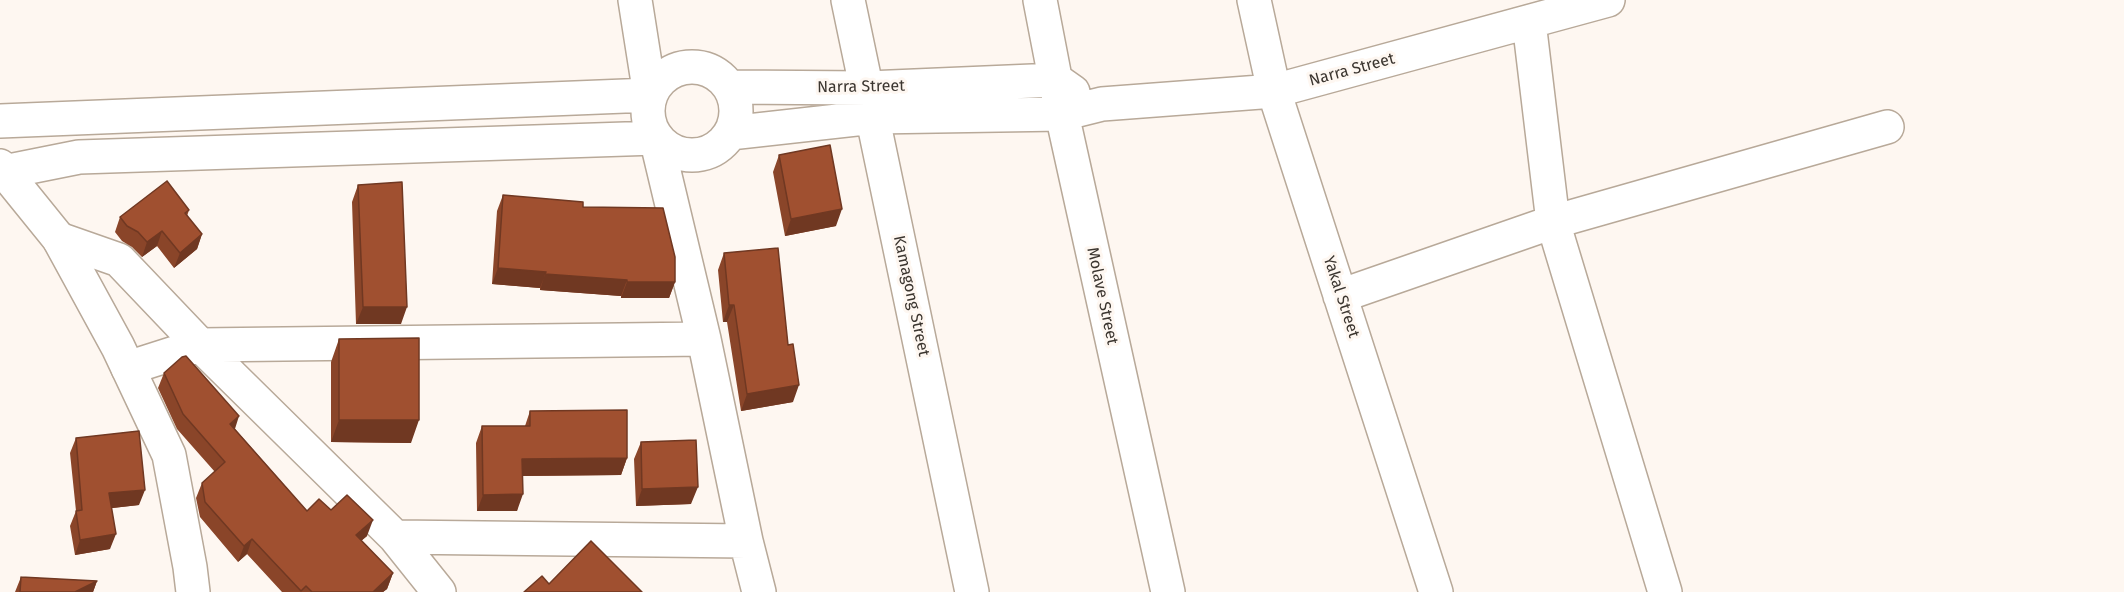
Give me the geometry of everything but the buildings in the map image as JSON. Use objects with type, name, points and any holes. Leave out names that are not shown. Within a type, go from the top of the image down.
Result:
[{"type":"street","points":[[634,0],[650,95]]},
{"type":"street","name":"Kamagong Street","points":[[848,0],[972,592]]},
{"type":"street","points":[[1040,0],[1056,80],[1077,110]]},
{"type":"street","name":"Yakal Street","points":[[1254,0],[1274,91],[1436,592]]},
{"type":"street","name":"Narra Street","points":[[730,87],[871,103],[1077,110],[1274,91],[1608,0]]},
{"type":"street","points":[[1529,22],[1553,222],[1665,592]]},
{"type":"street","points":[[2,169],[79,157],[656,138],[666,148],[680,154],[694,156],[721,145],[735,122],[736,110],[730,87],[720,76],[709,69],[694,66],[680,67],[668,73],[657,83],[650,95],[647,109],[649,124],[656,138],[704,339],[746,541],[759,592]]},
{"type":"street","name":"Narra Street","points":[[730,133],[871,103],[1056,80]]},
{"type":"street","points":[[0,121],[650,95]]},
{"type":"street","name":"Molave Street","points":[[1077,110],[1168,592]]},
{"type":"street","points":[[1340,296],[1553,222],[1887,127]]},
{"type":"street","points":[[2,169],[60,239],[128,368],[169,455],[193,592]]},
{"type":"street","points":[[60,239],[119,260],[200,345],[395,537],[439,592]]},
{"type":"street","points":[[128,368],[200,345],[704,339]]},
{"type":"street","points":[[395,537],[746,541]]}]
